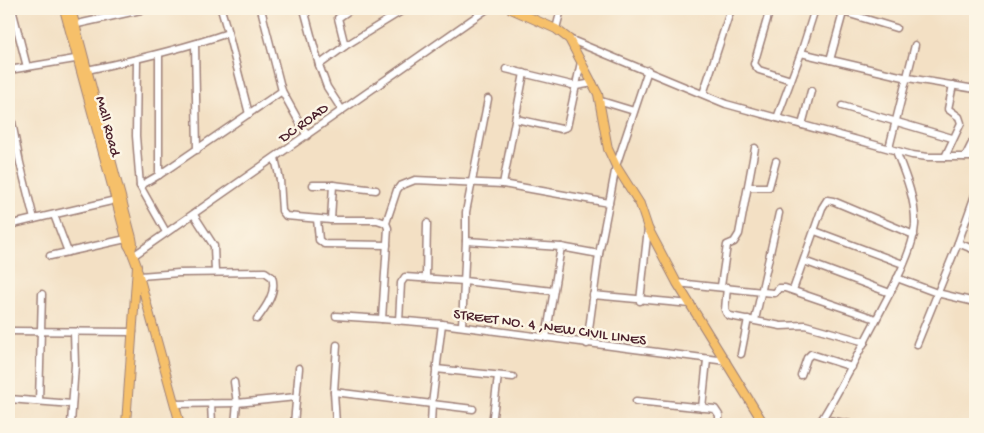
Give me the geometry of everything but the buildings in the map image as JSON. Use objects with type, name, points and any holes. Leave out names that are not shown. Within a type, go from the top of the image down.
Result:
[{"type":"main road","name":"Mall Road","points":[[64,9],[72,25]]},
{"type":"main road","name":"Mall Road","points":[[71,9],[72,25],[80,58],[118,200],[132,238],[132,253]]},
{"type":"main road","points":[[514,9],[556,29],[569,39],[601,101],[608,149],[616,166],[640,204],[648,228],[678,282],[764,424]]},
{"type":"main road","name":"Mall Road","points":[[80,58],[87,70],[126,238],[137,266],[126,424]]},
{"type":"main road","points":[[137,266],[180,424]]},
{"type":"street","points":[[12,9],[11,17],[27,67]]},
{"type":"street","points":[[107,9],[109,16]]},
{"type":"street","points":[[72,25],[145,9]]},
{"type":"street","points":[[221,9],[249,114]]},
{"type":"street","points":[[261,9],[282,91],[307,136]]},
{"type":"street","points":[[304,9],[327,87],[342,110]]},
{"type":"street","points":[[336,9],[345,46]]},
{"type":"street","points":[[338,18],[351,9]]},
{"type":"street","points":[[319,65],[345,46],[405,9]]},
{"type":"street","name":"DC ROAD","points":[[132,253],[194,215],[487,9]]},
{"type":"street","points":[[556,29],[561,9]]},
{"type":"street","points":[[702,94],[731,9]]},
{"type":"street","points":[[770,9],[754,64],[758,70],[791,80]]},
{"type":"street","points":[[778,118],[814,9]]},
{"type":"street","points":[[830,60],[843,10],[896,28]]},
{"type":"street","points":[[87,70],[137,60],[228,33]]},
{"type":"street","points":[[569,39],[648,70],[726,104],[896,151],[920,156],[975,156]]},
{"type":"street","points":[[195,44],[197,150]]},
{"type":"street","points":[[888,148],[908,78],[915,44]]},
{"type":"street","points":[[801,53],[908,78],[975,90]]},
{"type":"street","points":[[159,54],[159,176]]},
{"type":"street","points":[[9,70],[80,58]]},
{"type":"street","points":[[137,60],[136,136],[140,186],[166,232]]},
{"type":"street","points":[[516,119],[564,129],[568,124],[581,62]]},
{"type":"street","points":[[506,69],[576,86],[593,83]]},
{"type":"street","points":[[587,344],[599,254],[616,166],[648,70]]},
{"type":"street","points":[[503,184],[524,73]]},
{"type":"street","points":[[945,156],[952,138],[961,123],[958,117],[948,109],[953,85]]},
{"type":"street","points":[[140,186],[159,176],[282,91]]},
{"type":"street","points":[[802,125],[811,91]]},
{"type":"street","points":[[462,326],[466,212],[488,99]]},
{"type":"street","points":[[601,101],[634,111]]},
{"type":"street","points":[[842,106],[952,138]]},
{"type":"street","points":[[9,116],[12,122],[34,219]]},
{"type":"street","points":[[965,157],[975,137]]},
{"type":"street","points":[[755,148],[739,234],[726,248],[725,312],[730,316],[787,327],[805,325],[864,342]]},
{"type":"street","points":[[850,424],[820,422],[852,367],[890,293],[914,235],[915,217],[912,200],[896,151]]},
{"type":"street","points":[[275,158],[284,214],[290,217],[331,220],[377,220],[386,223]]},
{"type":"street","points":[[748,187],[769,187],[776,161]]},
{"type":"street","points":[[382,320],[388,228],[386,223],[394,197],[400,186],[415,180],[503,184],[609,203]]},
{"type":"street","points":[[313,184],[376,190]]},
{"type":"street","points":[[331,220],[333,185]]},
{"type":"street","points":[[917,344],[958,243],[975,195]]},
{"type":"street","points":[[9,225],[118,200]]},
{"type":"street","points":[[793,290],[822,208],[827,200],[914,235]]},
{"type":"street","points":[[741,354],[761,291],[779,213]]},
{"type":"street","points":[[54,215],[68,252]]},
{"type":"street","points":[[194,215],[214,246],[215,272]]},
{"type":"street","points":[[317,219],[319,240],[324,244],[387,245]]},
{"type":"street","points":[[426,277],[427,222]]},
{"type":"street","points":[[640,301],[648,228]]},
{"type":"street","points":[[814,231],[903,264]]},
{"type":"street","points":[[50,256],[126,238]]},
{"type":"street","points":[[466,241],[561,247],[599,254]]},
{"type":"street","points":[[958,243],[975,250]]},
{"type":"street","points":[[546,338],[561,247]]},
{"type":"street","points":[[804,261],[890,293]]},
{"type":"street","points":[[140,276],[215,272],[266,272],[272,277],[273,287],[270,298],[257,319]]},
{"type":"street","points":[[399,320],[401,283],[403,278],[408,277],[426,277],[553,291]]},
{"type":"street","points":[[897,278],[937,292],[975,302]]},
{"type":"street","points":[[678,282],[775,293],[782,287],[876,319]]},
{"type":"street","points":[[39,401],[42,294]]},
{"type":"street","points":[[593,295],[640,301],[691,304]]},
{"type":"street","points":[[336,316],[442,324]]},
{"type":"street","name":"STREET NO. 4 ,NEW CIVIL LINES","points":[[431,424],[442,324],[726,361]]},
{"type":"street","points":[[9,331],[133,332]]},
{"type":"street","points":[[71,424],[75,365],[74,332]]},
{"type":"street","points":[[336,424],[334,392],[337,345]]},
{"type":"street","points":[[801,375],[807,358],[811,354],[852,367]]},
{"type":"street","points":[[702,408],[707,360]]},
{"type":"street","points":[[294,424],[299,368]]},
{"type":"street","points":[[436,369],[513,377]]},
{"type":"street","points":[[492,424],[498,376]]},
{"type":"street","points":[[234,382],[237,402],[236,424]]},
{"type":"street","points":[[334,392],[473,409]]},
{"type":"street","points":[[175,404],[296,398]]},
{"type":"street","points":[[9,399],[72,404]]},
{"type":"street","points":[[636,401],[711,408],[718,411],[719,424]]},
{"type":"street","points":[[211,403],[212,424]]}]
